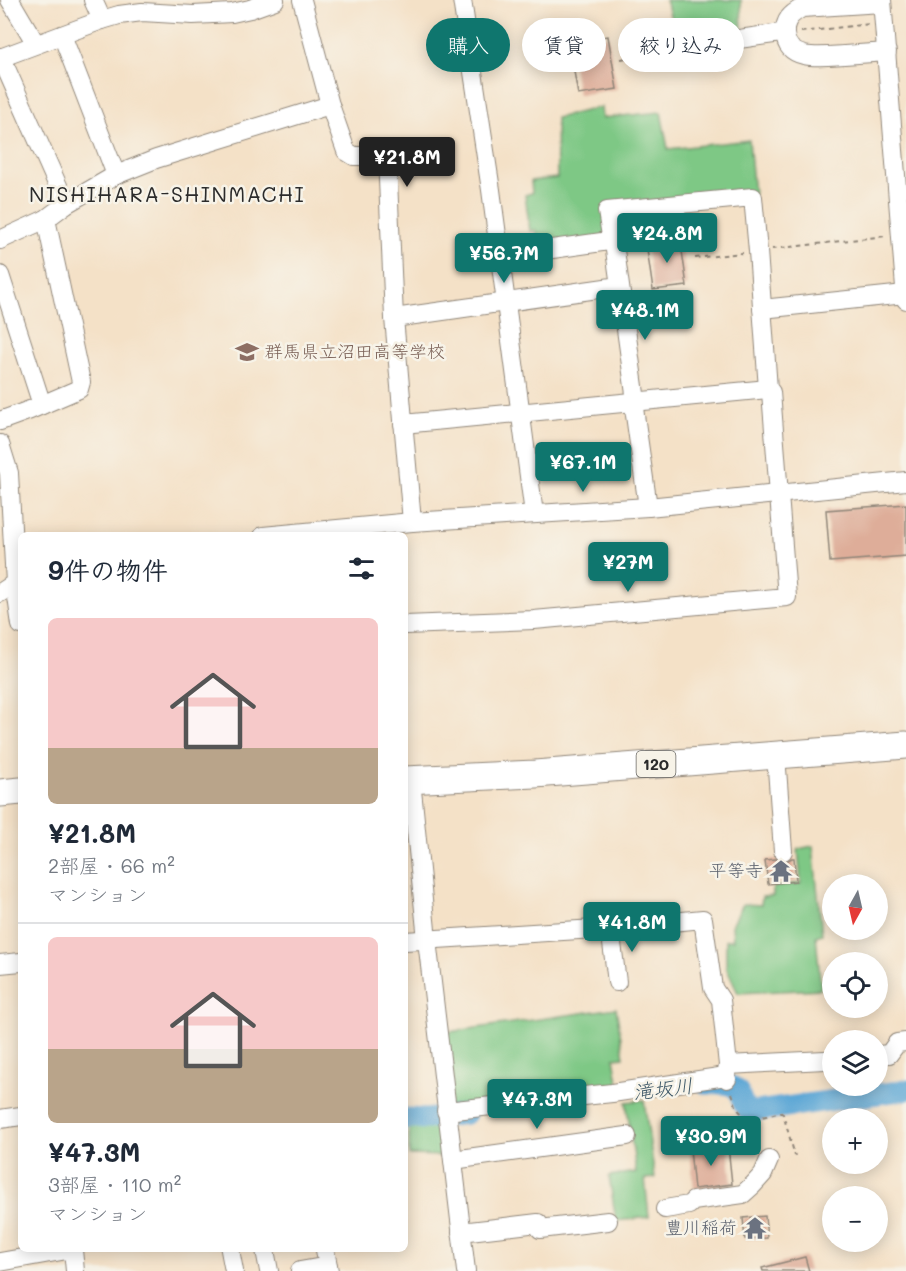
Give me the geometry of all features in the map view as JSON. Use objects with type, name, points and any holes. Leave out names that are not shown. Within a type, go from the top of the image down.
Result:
[{"type":"highway","name":"120","points":[[408,780],[535,774],[906,745]]},
{"type":"highway","points":[[0,793],[18,791]]},
{"type":"street","points":[[10,0],[36,44]]},
{"type":"street","points":[[93,0],[102,20]]},
{"type":"street","points":[[66,204],[1,58],[139,6],[191,7],[232,12],[249,4],[275,0]]},
{"type":"street","points":[[302,0],[330,105],[346,151],[354,156],[387,156],[394,318],[412,522]]},
{"type":"street","points":[[462,0],[491,190],[534,514]]},
{"type":"street","points":[[887,52],[813,57],[799,54],[787,42],[786,22],[792,14],[802,8],[882,1],[887,52],[898,100],[901,234],[906,300]]},
{"type":"street","points":[[744,38],[785,34]]},
{"type":"street","points":[[62,35],[116,175]]},
{"type":"street","points":[[0,240],[46,219],[66,204],[116,175],[156,159],[330,105]]},
{"type":"street","points":[[408,625],[534,620],[788,597],[753,197],[750,196],[607,211],[620,286],[648,507]]},
{"type":"street","points":[[0,421],[79,388],[81,382],[46,219]]},
{"type":"street","points":[[538,251],[612,242]]},
{"type":"street","points":[[0,276],[42,405]]},
{"type":"street","points":[[394,318],[620,286]]},
{"type":"street","points":[[762,309],[905,294]]},
{"type":"street","points":[[403,424],[768,388]]},
{"type":"street","points":[[0,444],[9,473],[8,588],[18,616]]},
{"type":"street","points":[[304,532],[412,522],[648,507],[906,481]]},
{"type":"street","points":[[776,755],[783,851]]},
{"type":"street","points":[[408,780],[466,1271]]},
{"type":"street","points":[[408,941],[610,928],[703,919],[713,988],[721,1000],[728,1078]]},
{"type":"street","points":[[610,928],[617,982]]},
{"type":"street","points":[[0,964],[18,962]]},
{"type":"street","points":[[888,1054],[897,1043],[906,1042]]},
{"type":"street","points":[[447,1117],[728,1078],[822,1061]]},
{"type":"street","points":[[0,1119],[18,1116]]},
{"type":"street","points":[[453,1160],[627,1136]]},
{"type":"street","points":[[665,1209],[743,1194],[763,1174],[769,1160]]},
{"type":"street","points":[[461,1232],[538,1223],[540,1229],[608,1221]]},
{"type":"street","points":[[0,1262],[57,1252]]},
{"type":"street","points":[[73,1252],[75,1271]]},
{"type":"street","points":[[231,1252],[234,1271]]},
{"type":"street","points":[[265,1252],[269,1271]]},
{"type":"street","points":[[300,1271],[328,1262]]},
{"type":"path","points":[[785,34],[885,22]]},
{"type":"path","points":[[695,258],[901,234]]},
{"type":"path","points":[[728,1078],[738,1110],[747,1116],[756,1119],[780,1112],[783,1114],[795,1156]]},
{"type":"green space","points":[[666,0],[741,0],[742,18],[671,18]]},
{"type":"green space","points":[[601,107],[602,118],[661,112],[668,149],[749,140],[754,195],[684,201],[685,232],[538,248],[536,230],[530,231],[525,195],[532,193],[531,181],[557,178],[556,118]]},
{"type":"green space","points":[[813,846],[822,934],[816,936],[821,989],[738,993],[726,967],[726,940],[733,940],[732,925],[743,904],[761,905],[762,897],[773,896],[773,887],[801,883],[798,849]]},
{"type":"green space","points":[[616,1008],[624,1057],[614,1058],[619,1087],[449,1106],[442,1033]]},
{"type":"green space","points":[[644,1100],[655,1178],[645,1179],[649,1217],[616,1221],[609,1176],[636,1172],[626,1102]]},
{"type":"green space","points":[[440,1122],[444,1156],[409,1155],[409,1124]]},
{"type":"building","points":[[606,36],[608,36],[617,89],[578,95],[574,72],[606,72]]},
{"type":"building","points":[[680,237],[687,286],[653,290],[646,242]]},
{"type":"building","points":[[906,504],[906,556],[830,562],[826,510]]},
{"type":"building","name":"平等寺","points":[[794,858],[796,881],[768,884],[765,860],[776,859],[784,862]]},
{"type":"building","points":[[728,1146],[732,1184],[694,1189],[690,1149]]},
{"type":"building","name":"豊川稲荷","points":[[765,1216],[767,1238],[745,1239],[743,1218]]},
{"type":"building","points":[[805,1257],[809,1271],[763,1271],[762,1268]]},
{"type":"waterway","name":"滝坂川","points":[[706,1084],[732,1086],[738,1091],[744,1106],[750,1112],[906,1090]]},
{"type":"waterway","name":"滝坂川","points":[[408,1118],[426,1119],[466,1114]]},
{"type":"place","name":"群馬県立沼田高等学校","points":[[247,352]]},
{"type":"place","name":"平等寺","points":[[781,871]]},
{"type":"place","name":"豊川稲荷","points":[[755,1228]]},
{"type":"district","name":"NISHIHARA-SHINMACHI","points":[[167,195]]}]
